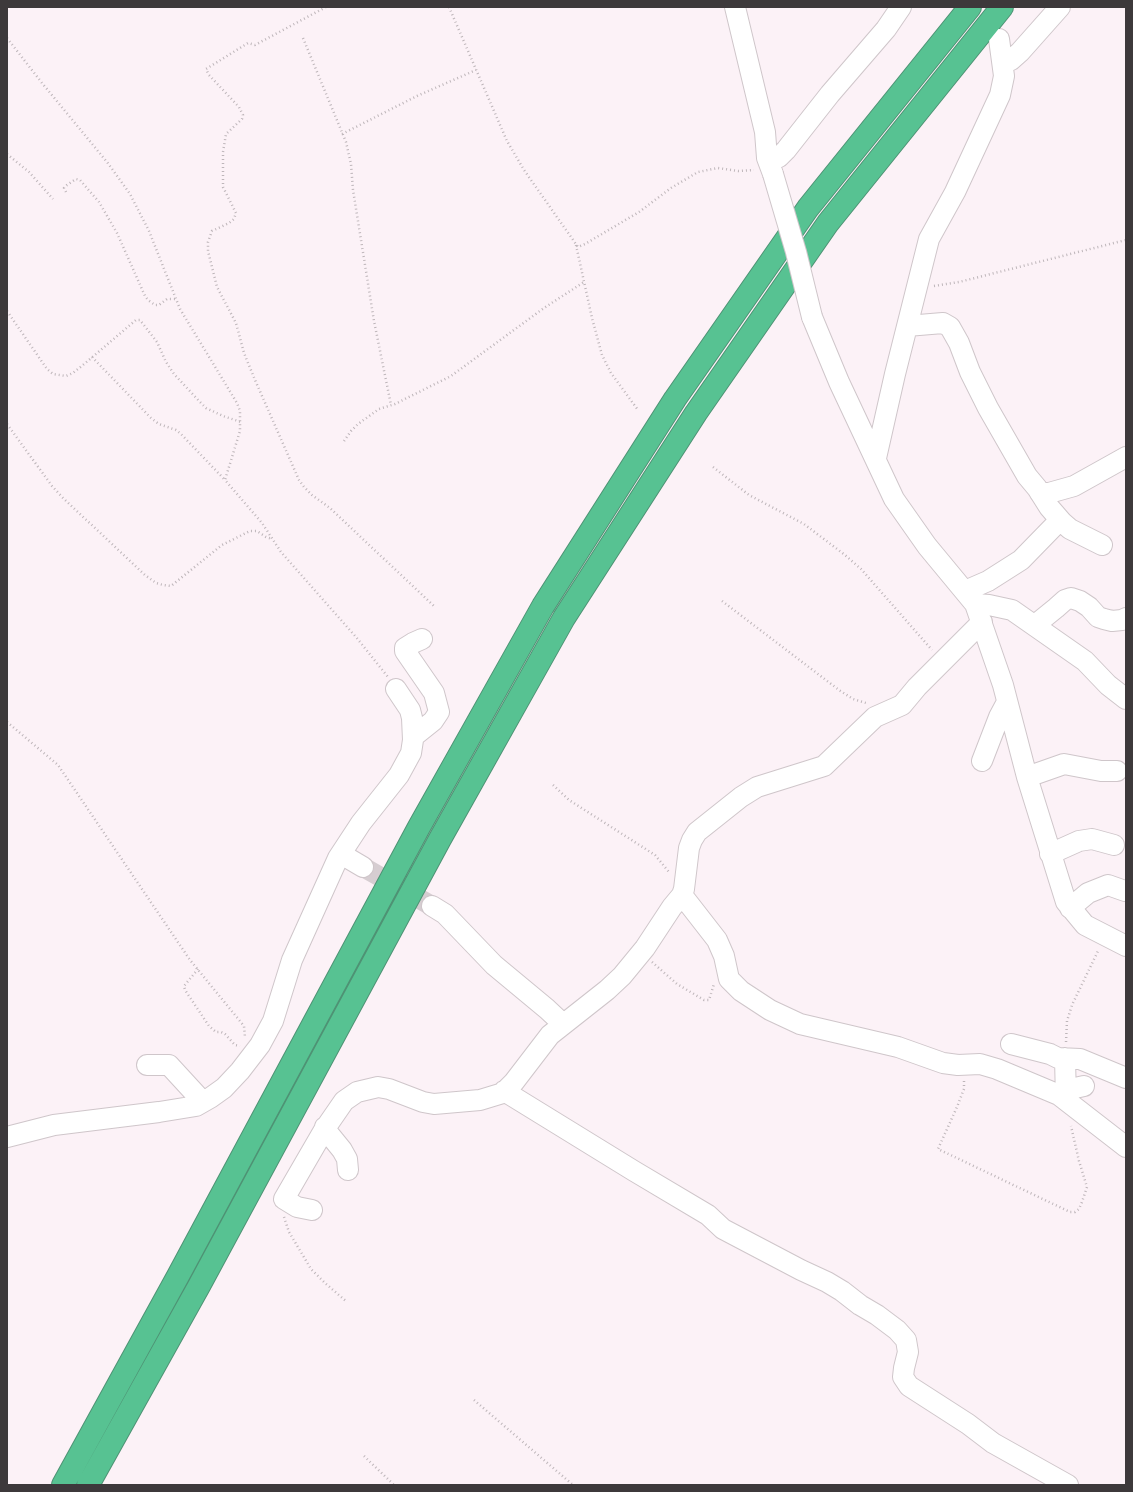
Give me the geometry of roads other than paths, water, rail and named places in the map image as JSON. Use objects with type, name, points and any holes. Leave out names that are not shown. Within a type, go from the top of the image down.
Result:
[{"type":"highway","points":[[63,1485],[182,1269],[422,820],[543,606],[675,399],[808,208],[970,7]]},
{"type":"highway","points":[[88,1485],[199,1286],[440,839],[564,618],[696,413],[828,222],[1002,7]]},
{"type":"street","points":[[735,7],[765,132],[767,158],[812,317],[839,382],[894,498],[927,546],[974,606],[1003,685],[1027,777],[1066,902],[1085,925],[1126,946]]},
{"type":"street","points":[[771,168],[830,94],[886,29],[901,7]]},
{"type":"street","points":[[1002,64],[1011,60],[1020,52],[1060,7]]},
{"type":"street","points":[[876,458],[929,239],[955,192],[1000,95],[1004,76],[999,39]]},
{"type":"street","points":[[908,326],[943,323],[950,327],[960,343],[970,372],[991,415],[1027,476],[1060,520],[1070,529],[1102,544]]},
{"type":"street","points":[[1040,494],[1074,486],[1126,457]]},
{"type":"street","points":[[312,1210],[297,1207],[284,1199],[325,1127],[344,1101],[357,1092],[378,1088],[389,1089],[423,1102],[434,1104],[480,1100],[504,1091],[514,1082],[550,1035],[607,990],[622,976],[641,953],[683,888],[692,840],[697,832],[714,817],[757,787],[824,766],[875,717],[902,705],[917,687],[945,659],[988,581],[1015,564],[1060,520]]},
{"type":"street","points":[[1035,625],[1064,600],[1071,598],[1080,601],[1089,607],[1098,617],[1112,621],[1126,618]]},
{"type":"street","points":[[974,606],[989,605],[1012,610],[1088,664],[1126,699]]},
{"type":"street","points":[[7,1137],[54,1125],[196,1106],[224,1088],[246,1055],[260,1045],[273,1021],[292,960],[341,854],[361,823],[404,767],[421,731],[439,712],[436,697],[430,685],[405,650],[405,648],[422,639]]},
{"type":"street","points":[[1088,664],[1100,668],[1126,690]]},
{"type":"street","points":[[396,689],[421,731]]},
{"type":"street","points":[[982,760],[999,717],[1007,702]]},
{"type":"street","points":[[1027,777],[1064,764],[1101,771],[1117,771]]},
{"type":"street","points":[[1050,854],[1079,841],[1092,840],[1114,845]]},
{"type":"street","points":[[341,854],[364,867]]},
{"type":"street","points":[[1070,908],[1088,893],[1108,885],[1125,891]]},
{"type":"street","points":[[683,888],[721,947],[729,979],[741,991],[770,1010],[800,1024],[898,1047],[943,1063],[980,1064],[997,1069],[1047,1089],[1072,1092]]},
{"type":"street","points":[[432,906],[445,914],[494,965],[563,1024]]},
{"type":"street","points":[[1011,1044],[1050,1054],[1058,1058],[1080,1059],[1126,1078]]},
{"type":"street","points":[[1065,1058],[1072,1092],[1126,1147]]},
{"type":"street","points":[[146,1065],[169,1064],[203,1102]]},
{"type":"street","points":[[504,1091],[634,1171],[708,1214],[723,1229],[842,1290],[860,1305],[877,1315],[897,1330],[906,1340],[908,1352],[903,1377],[909,1386],[968,1424],[993,1443],[1068,1485]]},
{"type":"street","points":[[325,1127],[347,1159],[348,1170]]},
{"type":"tunnel","points":[[363,867],[432,906]]}]
